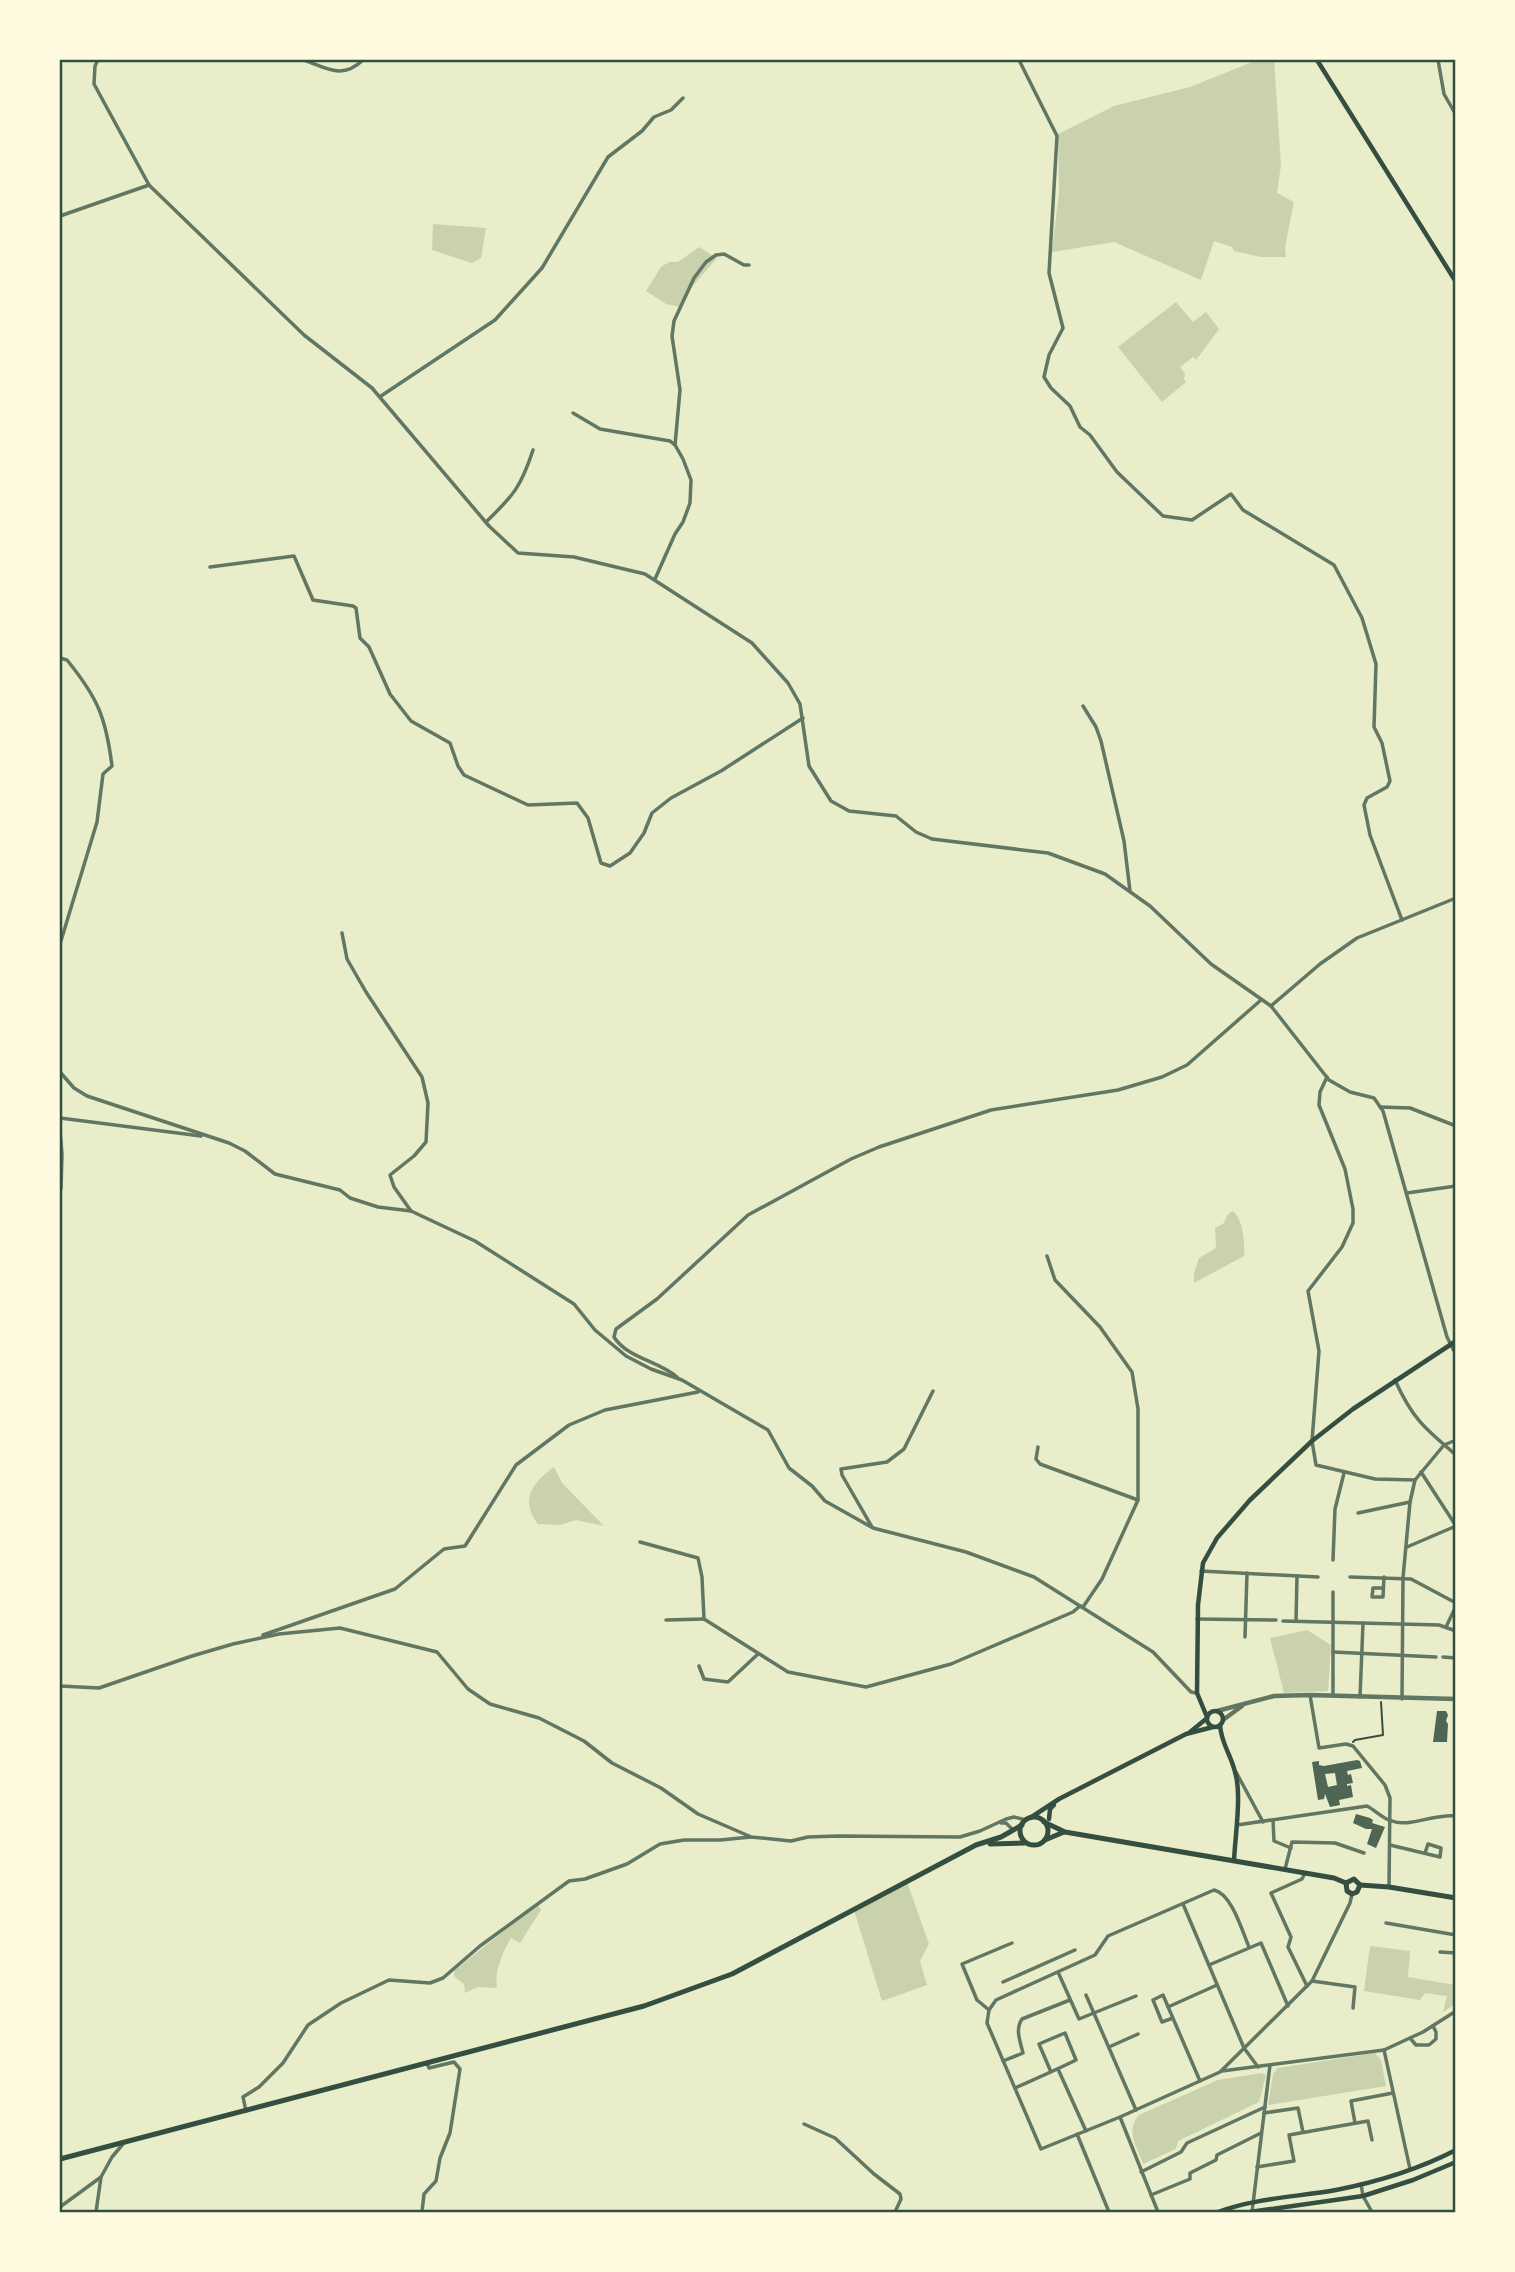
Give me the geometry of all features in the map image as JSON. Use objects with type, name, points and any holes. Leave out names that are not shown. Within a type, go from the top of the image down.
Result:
[{"type":"main road","points":[[1317,60],[1455,282]]},
{"type":"main road","points":[[1213,1727],[1197,1693],[1201,1571],[1206,1556],[1232,1519],[1312,1441],[1353,1409],[1455,1341]]},
{"type":"main road","points":[[1200,1699],[1221,1713],[1222,1742],[1235,1772],[1238,1787],[1234,1862]]},
{"type":"main road","points":[[60,2159],[644,2006],[732,1974],[976,1845],[1001,1837],[1063,1798],[1186,1734],[1215,1711]]},
{"type":"main road","points":[[1186,1734],[1213,1727],[1221,1722]]},
{"type":"main road","points":[[1045,1840],[1050,1810],[1063,1798]]},
{"type":"main road","points":[[1026,1821],[1038,1818],[1065,1832],[1285,1869],[1334,1878],[1346,1883],[1354,1879],[1360,1885],[1455,1898]]},
{"type":"main road","points":[[1021,1836],[1026,1821]]},
{"type":"main road","points":[[1013,1830],[1027,1843]]},
{"type":"main road","points":[[976,1845],[1021,1842],[1037,1844],[1065,1832]]},
{"type":"main road","points":[[1346,1883],[1346,1891],[1352,1894],[1358,1891],[1360,1885]]},
{"type":"main road","points":[[1218,2213],[1252,2202],[1361,2184],[1410,2169],[1455,2150]]},
{"type":"main road","points":[[1251,2212],[1363,2196],[1413,2180],[1455,2162]]},
{"type":"street","points":[[98,60],[94,84],[149,185],[304,335],[380,396],[486,522],[518,553],[574,557],[630,569],[654,579],[762,652],[788,683],[800,704],[809,766],[825,793],[841,808],[896,816],[916,832],[932,839],[1048,853],[1105,874],[1150,906],[1211,964],[1270,1006],[1327,1077],[1350,1092],[1374,1098],[1380,1107],[1455,1355]]},
{"type":"street","points":[[304,60],[338,72],[354,69],[363,60]]},
{"type":"street","points":[[1019,60],[1057,136],[1049,273],[1063,328],[1049,355],[1044,377],[1051,388],[1070,406],[1080,427],[1090,435],[1117,472],[1163,516],[1192,520],[1231,494],[1243,510],[1334,565],[1362,618],[1376,664],[1374,727],[1382,743],[1390,780],[1387,787],[1367,798],[1364,805],[1370,835],[1402,920]]},
{"type":"street","points":[[1444,60],[1438,61],[1444,94],[1455,115]]},
{"type":"street","points":[[380,396],[495,320],[542,268],[608,157],[642,131],[654,117],[671,110],[683,98]]},
{"type":"street","points":[[60,216],[149,185]]},
{"type":"street","points":[[675,445],[680,390],[672,336],[674,321],[683,298],[706,262],[716,255],[724,254],[749,265]]},
{"type":"street","points":[[573,413],[600,429],[670,441],[683,459],[691,480],[690,503],[654,579]]},
{"type":"street","points":[[486,522],[514,495],[523,480],[533,450]]},
{"type":"street","points":[[210,567],[294,556],[313,600],[356,608],[360,638],[369,647],[390,694],[411,721],[450,743],[464,775],[528,805],[577,803],[588,818],[601,863],[610,866],[630,853],[644,833],[652,813],[671,798],[721,771],[803,718]]},
{"type":"street","points":[[60,658],[67,660],[89,687],[107,728],[112,766],[103,774],[97,822],[60,944]]},
{"type":"street","points":[[1083,706],[1101,741],[1124,841],[1130,891]]},
{"type":"street","points":[[1270,1006],[1357,937],[1455,898]]},
{"type":"street","points":[[342,933],[347,959],[422,1077],[428,1103],[426,1142],[414,1156],[390,1175],[394,1187],[411,1211]]},
{"type":"street","points":[[1197,1693],[1191,1692],[1153,1652],[1034,1577],[966,1552],[873,1528],[825,1501],[789,1468],[768,1430],[698,1392],[670,1370],[624,1348],[617,1342],[614,1333],[657,1299],[748,1215],[851,1159],[991,1110],[1118,1090],[1162,1077],[1186,1065],[1261,1000]]},
{"type":"street","points":[[60,1072],[74,1088],[88,1096],[245,1151],[275,1174],[340,1190],[350,1198],[378,1207],[411,1211],[475,1241],[574,1304],[595,1330],[626,1356],[650,1369],[682,1380]]},
{"type":"street","points":[[1327,1077],[1320,1092],[1319,1105],[1345,1169],[1353,1223],[1342,1247],[1308,1292],[1319,1351],[1312,1441],[1316,1465],[1375,1479],[1415,1480]]},
{"type":"street","points":[[1380,1107],[1410,1108],[1455,1126]]},
{"type":"street","points":[[60,1118],[213,1138]]},
{"type":"street","points":[[60,1131],[61,1189]]},
{"type":"street","points":[[1407,1193],[1455,1186]]},
{"type":"street","points":[[666,1620],[704,1619],[788,1672],[866,1687],[951,1664],[1073,1612],[1080,1606],[1083,1607],[1102,1579],[1138,1500],[1138,1409],[1132,1372],[1100,1328],[1055,1280],[1047,1256]]},
{"type":"street","points":[[1395,1380],[1407,1407],[1418,1422],[1455,1455]]},
{"type":"street","points":[[873,1528],[841,1469],[887,1462],[904,1449],[933,1391]]},
{"type":"street","points":[[244,1642],[395,1589],[444,1549],[465,1546],[516,1465],[569,1425],[605,1410],[698,1392]]},
{"type":"street","points":[[1402,1699],[1403,1578],[1410,1502],[1415,1480],[1444,1445],[1455,1440]]},
{"type":"street","points":[[1038,1447],[1036,1459],[1040,1464],[1138,1500]]},
{"type":"street","points":[[1407,1547],[1455,1526],[1421,1472]]},
{"type":"street","points":[[1333,1560],[1335,1509],[1344,1473]]},
{"type":"street","points":[[1357,1513],[1410,1502]]},
{"type":"street","points":[[640,1542],[698,1558],[702,1577],[704,1619]]},
{"type":"street","points":[[1201,1571],[1318,1577]]},
{"type":"street","points":[[1245,1637],[1247,1573]]},
{"type":"street","points":[[1296,1621],[1297,1576]]},
{"type":"street","points":[[1350,1577],[1411,1579],[1455,1604],[1446,1627]]},
{"type":"street","points":[[1383,1588],[1384,1577]]},
{"type":"street","points":[[1332,1696],[1333,1592]]},
{"type":"street","points":[[1198,1619],[1276,1620]]},
{"type":"street","points":[[1283,1621],[1402,1624],[1446,1627],[1455,1631]]},
{"type":"street","points":[[1360,1697],[1363,1623]]},
{"type":"street","points":[[60,1686],[99,1688],[192,1656],[244,1642],[279,1634],[340,1628],[437,1651],[468,1689],[490,1704],[539,1718],[584,1741],[612,1763],[661,1788],[698,1814],[751,1837]]},
{"type":"street","points":[[1333,1652],[1436,1657]]},
{"type":"street","points":[[699,1666],[704,1679],[728,1682],[758,1654]]},
{"type":"street","points":[[1443,1657],[1455,1658]]},
{"type":"street","points":[[1310,1695],[1320,1748],[1351,1745],[1359,1750],[1385,1785],[1390,1798],[1389,1887]]},
{"type":"street","points":[[1215,1711],[1274,1696],[1455,1699]]},
{"type":"street","points":[[1221,1722],[1246,1704]]},
{"type":"street","points":[[1235,1772],[1263,1822]]},
{"type":"street","points":[[1235,1825],[1367,1806],[1390,1821],[1401,1823],[1445,1814],[1455,1816]]},
{"type":"street","points":[[246,2111],[243,2097],[260,2087],[283,2063],[308,2025],[341,2003],[389,1980],[430,1983],[443,1978],[489,1939],[569,1881],[585,1879],[627,1864],[660,1843],[751,1837],[791,1841],[808,1837],[838,1836],[960,1837],[1014,1817],[1026,1821]]},
{"type":"street","points":[[1273,1820],[1274,1842],[1291,1848]]},
{"type":"street","points":[[999,1823],[1006,1823],[1013,1830]]},
{"type":"street","points":[[1285,1869],[1292,1842],[1335,1843],[1364,1853]]},
{"type":"street","points":[[1390,1845],[1440,1857],[1441,1848],[1428,1844],[1425,1853]]},
{"type":"street","points":[[1305,1873],[1302,1879],[1271,1894],[1291,1937],[1288,1947],[1307,1986]]},
{"type":"street","points":[[1250,1947],[1227,1898],[1219,1890],[1214,1890],[1108,1936],[1095,1955],[996,2000],[989,2010],[987,2023],[1041,2150],[1220,2072],[1384,2050],[1433,2026],[1455,2011]]},
{"type":"street","points":[[1220,2072],[1312,1981],[1345,1915],[1352,1894]]},
{"type":"street","points":[[1182,1903],[1244,2048],[1258,2067]]},
{"type":"street","points":[[1387,1923],[1455,1936]]},
{"type":"street","points":[[989,2010],[977,2000],[961,1964],[1012,1943]]},
{"type":"street","points":[[1209,1965],[1261,1943],[1288,2006]]},
{"type":"street","points":[[1003,1982],[1075,1951]]},
{"type":"street","points":[[1440,1952],[1455,1953]]},
{"type":"street","points":[[1058,1972],[1079,2019],[1136,1996]]},
{"type":"street","points":[[1312,1981],[1354,1987],[1353,2008]]},
{"type":"street","points":[[1168,2007],[1217,1985]]},
{"type":"street","points":[[1086,1995],[1136,2110]]},
{"type":"street","points":[[1172,2018],[1162,2022],[1153,2000],[1163,1996],[1200,2081]]},
{"type":"street","points":[[1003,2061],[1023,2053],[1018,2032],[1018,2024],[1022,2019],[1070,2000]]},
{"type":"street","points":[[1409,2038],[1416,2045],[1429,2045],[1436,2039],[1433,2026]]},
{"type":"street","points":[[1015,2088],[1058,2069],[1076,2060],[1065,2033],[1039,2044],[1051,2072]]},
{"type":"street","points":[[1109,2047],[1139,2034]]},
{"type":"street","points":[[1384,2050],[1410,2169]]},
{"type":"street","points":[[422,2213],[424,2194],[436,2181],[440,2158],[450,2133],[460,2070],[454,2062],[429,2068],[427,2063]]},
{"type":"street","points":[[1251,2212],[1270,2065]]},
{"type":"street","points":[[1058,2069],[1086,2131]]},
{"type":"street","points":[[1355,2123],[1351,2101],[1393,2093]]},
{"type":"street","points":[[1141,2172],[1181,2152],[1187,2143],[1265,2107]]},
{"type":"street","points":[[1264,2113],[1298,2108],[1303,2132]]},
{"type":"street","points":[[1120,2117],[1158,2213]]},
{"type":"street","points":[[1257,2167],[1294,2161],[1289,2135],[1368,2121],[1372,2140]]},
{"type":"street","points":[[804,2124],[835,2138],[900,2194],[901,2199],[895,2213]]},
{"type":"street","points":[[1151,2195],[1190,2179],[1190,2173],[1216,2160],[1217,2155],[1261,2133]]},
{"type":"street","points":[[1077,2134],[1109,2213]]},
{"type":"street","points":[[96,2213],[101,2177],[112,2157],[125,2143]]},
{"type":"street","points":[[60,2207],[101,2177]]},
{"type":"street","points":[[1361,2184],[1363,2196],[1372,2213]]},
{"type":"path","points":[[1351,1745],[1355,1740],[1383,1735],[1380,1698]]},
{"type":"green space","points":[[1257,60],[1274,60],[1281,165],[1277,193],[1294,202],[1285,247],[1286,257],[1261,257],[1234,251],[1232,247],[1214,241],[1201,280],[1114,242],[1052,252],[1059,192],[1058,134],[1114,106],[1190,87]]},
{"type":"green space","points":[[433,224],[486,228],[481,258],[472,263],[432,250]]},
{"type":"green space","points":[[699,247],[717,258],[690,289],[681,307],[666,304],[646,291],[661,267],[669,262],[678,262]]},
{"type":"green space","points":[[1176,302],[1193,322],[1206,312],[1219,329],[1196,360],[1193,357],[1180,367],[1186,382],[1162,402],[1118,347]]},
{"type":"green space","points":[[1233,1211],[1241,1225],[1244,1256],[1194,1283],[1199,1258],[1216,1248],[1215,1228],[1223,1224],[1228,1214]]},
{"type":"green space","points":[[554,1467],[562,1483],[604,1526],[576,1520],[560,1525],[538,1524],[532,1515],[529,1499],[535,1485]]},
{"type":"green space","points":[[1307,1630],[1331,1645],[1328,1691],[1284,1693],[1270,1638]]},
{"type":"green space","points":[[907,1882],[929,1944],[920,1961],[927,1985],[882,2001],[854,1910]]},
{"type":"green space","points":[[538,1904],[541,1910],[520,1943],[511,1938],[505,1950],[498,1969],[497,1988],[478,1987],[465,1993],[464,1984],[454,1976],[455,1970]]},
{"type":"green space","points":[[1370,1946],[1410,1951],[1408,1977],[1455,1985],[1455,2004],[1443,2012],[1447,1996],[1425,1993],[1420,2000],[1364,1991]]},
{"type":"green space","points":[[1375,2053],[1381,2060],[1386,2086],[1268,2105],[1273,2074],[1278,2068]]},
{"type":"green space","points":[[1262,2073],[1266,2075],[1259,2102],[1178,2141],[1176,2149],[1143,2164],[1133,2133],[1139,2115],[1218,2080]]},
{"type":"building","points":[[1437,1711],[1446,1711],[1448,1715],[1447,1742],[1433,1742]]},
{"type":"building","points":[[1319,1761],[1319,1765],[1360,1761],[1362,1768],[1347,1771],[1348,1775],[1351,1774],[1353,1783],[1347,1786],[1351,1785],[1353,1797],[1339,1800],[1340,1805],[1330,1807],[1325,1794],[1324,1799],[1318,1800],[1312,1762]],"holes":[[[1335,1773],[1337,1785],[1328,1787],[1325,1774]]]},
{"type":"building","points":[[1356,1814],[1385,1827],[1376,1848],[1367,1844],[1372,1829],[1353,1823]]}]
